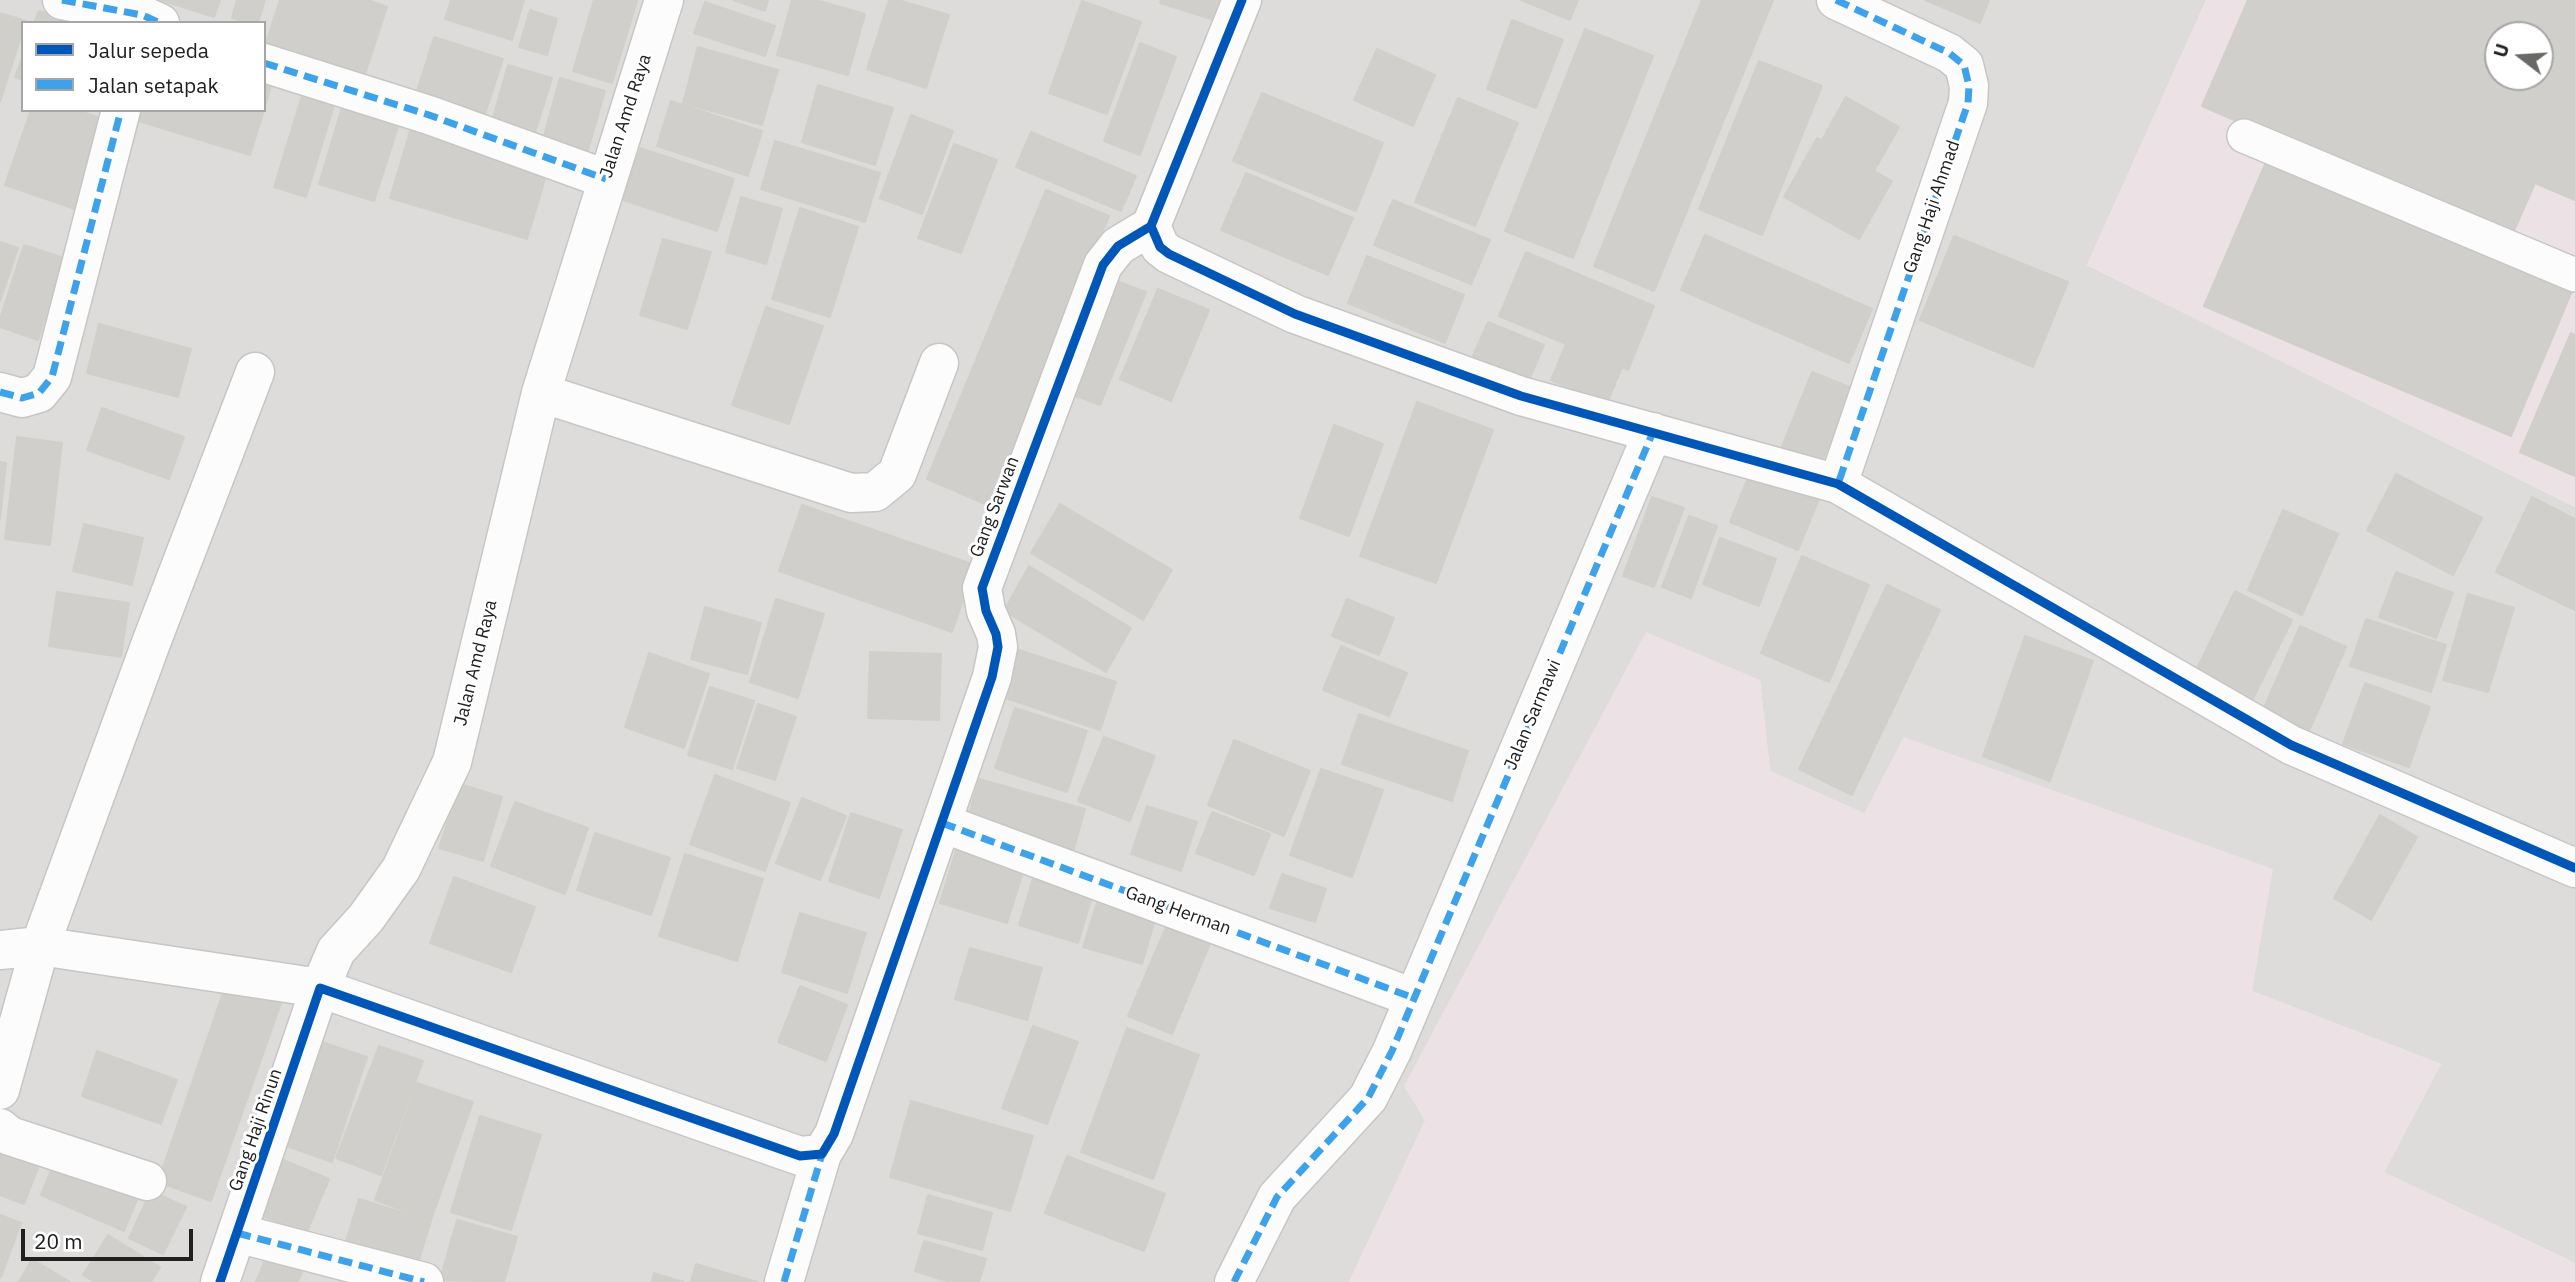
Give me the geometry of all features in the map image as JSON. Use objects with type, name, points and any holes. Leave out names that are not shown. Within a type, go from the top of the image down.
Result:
[{"type":"street","points":[[62,0],[148,20]]},
{"type":"street","name":"Jalan Amd Raya","points":[[320,988],[336,951],[366,918],[401,869],[452,762],[541,393],[664,0]]},
{"type":"street","points":[[1242,0],[1151,226],[1160,247],[1169,254],[1295,314],[1521,396],[1838,484],[2291,746],[2575,868]]},
{"type":"street","name":"Gang Haji Ahmad","points":[[1836,0],[1950,54],[1964,65],[1969,86],[1968,103],[1838,484]]},
{"type":"street","points":[[266,64],[429,115],[606,179]]},
{"type":"street","points":[[0,392],[22,398],[39,393],[52,377],[120,112]]},
{"type":"street","name":"Gang Sarwan","points":[[784,1282],[822,1154],[834,1135],[992,677],[998,647],[996,634],[982,599],[982,588],[1103,265],[1118,246],[1151,226]]},
{"type":"street","points":[[541,393],[851,493],[875,492],[897,474],[939,363]]},
{"type":"street","points":[[0,1090],[40,946],[254,372]]},
{"type":"street","name":"Jalan Sarmawi","points":[[1234,1282],[1277,1196],[1368,1098],[1414,998],[1653,432]]},
{"type":"street","name":"Gang Herman","points":[[942,823],[1414,998]]},
{"type":"street","points":[[0,950],[40,946],[320,988],[800,1156],[822,1154]]},
{"type":"street","name":"Gang Haji Rinun","points":[[220,1282],[320,988]]},
{"type":"street","points":[[0,1128],[10,1136],[147,1181]]},
{"type":"street","points":[[237,1233],[424,1282]]},
{"type":"lane","points":[[2244,135],[2575,275]]},
{"type":"shaded area","points":[[0,0],[2206,0],[2087,265],[2575,507],[2575,1263],[2384,1172],[2441,1064],[2252,991],[1904,737],[1865,814],[1770,771],[1760,680],[1425,1121],[1349,1282],[0,1282]]},
{"type":"shaded area","points":[[2206,0],[2575,0],[2575,507],[2087,265]]},
{"type":"shaded area","points":[[1646,632],[1760,680],[1770,771],[1864,813],[1904,737],[2273,869],[2252,991],[2441,1064],[2384,1172],[2575,1263],[2575,1282],[1349,1282],[1425,1121],[1404,1086]]},
{"type":"building","points":[[161,0],[220,0],[214,17]]},
{"type":"building","points":[[237,0],[265,0],[259,21],[232,18]]},
{"type":"building","points":[[280,0],[368,0],[387,7],[361,86],[266,50]]},
{"type":"building","points":[[451,0],[524,0],[512,40],[445,19]]},
{"type":"building","points":[[594,0],[637,1],[612,83],[573,71]]},
{"type":"building","points":[[733,0],[768,0],[765,11]]},
{"type":"building","points":[[792,0],[816,0],[865,14],[848,75],[777,55]]},
{"type":"building","points":[[889,0],[898,0],[949,15],[926,88],[867,69]]},
{"type":"building","points":[[1161,0],[1234,0],[1227,24],[1160,3]]},
{"type":"building","points":[[1521,0],[1578,0],[1570,20]]},
{"type":"building","points":[[1702,0],[1773,0],[1654,291],[1594,266]]},
{"type":"building","points":[[1925,0],[1989,0],[1980,23]]},
{"type":"building","points":[[2248,0],[2575,0],[2575,200],[2535,183],[2510,240],[2202,106]]},
{"type":"building","points":[[1082,1],[1141,22],[1107,114],[1049,93]]},
{"type":"building","points":[[705,2],[775,26],[765,56],[694,33]]},
{"type":"building","points":[[530,10],[557,19],[547,55],[519,47]]},
{"type":"building","points":[[39,11],[65,20],[65,21],[35,21]]},
{"type":"building","points":[[0,13],[26,21],[21,21],[21,36],[0,102]]},
{"type":"building","points":[[1512,20],[1563,40],[1536,108],[1487,89]]},
{"type":"building","points":[[1585,29],[1653,56],[1573,258],[1505,231]]},
{"type":"building","points":[[434,37],[503,59],[482,123],[414,101]]},
{"type":"building","points":[[1140,43],[1176,57],[1140,155],[1104,141]]},
{"type":"building","points":[[698,47],[778,70],[762,125],[683,103]]},
{"type":"building","points":[[1377,49],[1435,75],[1413,126],[1354,100]]},
{"type":"building","points":[[21,61],[21,79],[15,77]]},
{"type":"building","points":[[1759,61],[1822,86],[1762,235],[1699,209]]},
{"type":"building","points":[[508,65],[552,78],[533,139],[491,125]]},
{"type":"building","points":[[266,74],[274,76],[266,103]]},
{"type":"building","points":[[560,78],[605,91],[586,157],[542,143]]},
{"type":"building","points":[[818,85],[893,108],[875,165],[802,142]]},
{"type":"building","points":[[305,86],[337,95],[306,197],[274,187]]},
{"type":"building","points":[[1262,93],[1383,143],[1356,211],[1233,161]]},
{"type":"building","points":[[1846,97],[1899,127],[1874,171],[1892,181],[1859,239],[1784,197],[1817,138],[1822,140]]},
{"type":"building","points":[[1458,98],[1518,123],[1475,226],[1415,202]]},
{"type":"building","points":[[671,101],[762,131],[748,176],[657,146]]},
{"type":"building","points":[[343,104],[400,121],[374,201],[319,184]]},
{"type":"building","points":[[30,112],[83,112],[108,121],[78,210],[5,185]]},
{"type":"building","points":[[123,112],[263,112],[250,155],[122,116]]},
{"type":"building","points":[[911,115],[953,131],[922,214],[880,198]]},
{"type":"building","points":[[411,128],[548,169],[527,239],[390,198]]},
{"type":"building","points":[[1031,132],[1136,176],[1121,211],[1016,167]]},
{"type":"building","points":[[775,141],[880,173],[865,222],[761,189]]},
{"type":"building","points":[[954,144],[997,160],[961,253],[918,238]]},
{"type":"building","points":[[640,148],[734,179],[717,231],[623,200]]},
{"type":"building","points":[[2269,155],[2575,284],[2511,436],[2204,306]]},
{"type":"building","points":[[1246,173],[1353,218],[1328,275],[1221,230]]},
{"type":"building","points":[[1046,190],[1109,216],[990,506],[927,479]]},
{"type":"building","points":[[741,197],[782,209],[766,264],[726,252]]},
{"type":"building","points":[[1393,200],[1490,240],[1471,284],[1374,245]]},
{"type":"building","points":[[800,208],[858,227],[830,317],[772,299]]},
{"type":"building","points":[[1705,235],[1872,309],[1849,363],[1681,290]]},
{"type":"building","points":[[1954,236],[2068,282],[2033,367],[1920,320]]},
{"type":"building","points":[[663,239],[711,252],[687,329],[640,315]]},
{"type":"building","points":[[0,242],[18,248],[0,301]]},
{"type":"building","points":[[24,245],[64,258],[38,340],[0,327],[0,319]]},
{"type":"building","points":[[1526,252],[1654,306],[1628,370],[1622,367],[1607,403],[1551,380],[1566,344],[1499,316]]},
{"type":"building","points":[[1367,256],[1464,295],[1445,343],[1348,303]]},
{"type":"building","points":[[1106,277],[1146,292],[1100,405],[1061,390]]},
{"type":"building","points":[[1158,289],[1209,310],[1171,401],[1120,379]]},
{"type":"building","points":[[766,307],[823,326],[789,424],[732,405]]},
{"type":"building","points":[[1488,322],[1544,345],[1530,378],[1473,356]]},
{"type":"building","points":[[99,324],[191,349],[178,397],[87,373]]},
{"type":"building","points":[[2571,333],[2575,335],[2575,476],[2520,452]]},
{"type":"building","points":[[1812,372],[1852,388],[1821,465],[1781,449]]},
{"type":"building","points":[[1417,402],[1493,430],[1436,583],[1360,556]]},
{"type":"building","points":[[102,408],[184,437],[169,479],[87,450]]},
{"type":"building","points":[[1334,425],[1383,444],[1349,536],[1300,518]]},
{"type":"building","points":[[17,437],[62,443],[50,545],[5,539]]},
{"type":"building","points":[[0,462],[6,463],[0,519]]},
{"type":"building","points":[[1751,470],[1819,499],[1798,550],[1730,522]]},
{"type":"building","points":[[2396,474],[2482,518],[2453,575],[2367,530]]},
{"type":"building","points":[[1652,497],[1684,508],[1654,587],[1623,576]]},
{"type":"building","points":[[2532,497],[2575,519],[2575,610],[2496,572]]},
{"type":"building","points":[[1060,504],[1172,570],[1143,620],[1031,553]]},
{"type":"building","points":[[802,505],[975,565],[952,632],[779,571]]},
{"type":"building","points":[[2283,510],[2338,534],[2302,615],[2248,590]]},
{"type":"building","points":[[1689,516],[1717,526],[1691,598],[1662,587]]},
{"type":"building","points":[[84,524],[143,538],[132,585],[73,571]]},
{"type":"building","points":[[1720,538],[1776,559],[1759,606],[1703,584]]},
{"type":"building","points":[[1802,556],[1869,585],[1829,682],[1761,653]]},
{"type":"building","points":[[1029,566],[1131,628],[1106,672],[1004,611]]},
{"type":"building","points":[[2396,572],[2453,593],[2436,638],[2379,617]]},
{"type":"building","points":[[1887,585],[1940,610],[1852,795],[1799,769]]},
{"type":"building","points":[[2235,591],[2292,620],[2246,713],[2189,685]]},
{"type":"building","points":[[57,592],[129,603],[121,657],[49,646]]},
{"type":"building","points":[[2468,594],[2514,608],[2488,692],[2443,680]]},
{"type":"building","points":[[776,599],[824,614],[798,698],[750,682]]},
{"type":"building","points":[[1347,599],[1394,618],[1379,655],[1332,636]]},
{"type":"building","points":[[705,607],[761,623],[747,674],[691,659]]},
{"type":"building","points":[[2366,619],[2446,645],[2431,692],[2350,666]]},
{"type":"building","points":[[2300,626],[2346,647],[2305,740],[2259,719]]},
{"type":"building","points":[[2025,636],[2093,661],[2050,781],[1983,756]]},
{"type":"building","points":[[1341,646],[1407,673],[1389,716],[1323,690]]},
{"type":"building","points":[[1016,649],[1116,682],[1100,730],[1000,696]]},
{"type":"building","points":[[870,652],[941,654],[939,720],[868,718]]},
{"type":"building","points":[[649,653],[709,674],[684,748],[625,727]]},
{"type":"building","points":[[2365,683],[2430,707],[2409,767],[2343,744]]},
{"type":"building","points":[[710,687],[754,701],[732,769],[688,755]]},
{"type":"building","points":[[758,704],[796,717],[775,780],[737,768]]},
{"type":"building","points":[[1015,708],[1087,731],[1067,792],[995,768]]},
{"type":"building","points":[[1359,714],[1468,751],[1452,801],[1342,764]]},
{"type":"building","points":[[1104,737],[1155,756],[1130,821],[1078,801]]},
{"type":"building","points":[[1234,740],[1310,771],[1284,836],[1208,805]]},
{"type":"building","points":[[1321,769],[1383,790],[1352,877],[1290,855]]},
{"type":"building","points":[[715,775],[790,803],[765,871],[690,844]]},
{"type":"building","points":[[979,779],[1085,809],[1071,859],[965,828]]},
{"type":"building","points":[[460,784],[502,797],[483,861],[439,848]]},
{"type":"building","points":[[802,798],[846,816],[820,880],[776,863]]},
{"type":"building","points":[[515,802],[588,828],[565,894],[491,866]]},
{"type":"building","points":[[1147,806],[1197,822],[1181,871],[1131,854]]},
{"type":"building","points":[[1212,812],[1270,834],[1254,875],[1196,853]]},
{"type":"building","points":[[851,813],[902,830],[879,898],[829,881]]},
{"type":"building","points":[[2380,815],[2417,837],[2371,920],[2334,898]]},
{"type":"building","points":[[595,833],[670,858],[651,915],[577,890]]},
{"type":"building","points":[[957,847],[1025,866],[1007,923],[940,903]]},
{"type":"building","points":[[685,854],[763,879],[737,961],[659,936]]},
{"type":"building","points":[[1035,872],[1094,890],[1078,943],[1019,925]]},
{"type":"building","points":[[1282,874],[1326,889],[1315,922],[1270,908]]},
{"type":"building","points":[[454,877],[535,907],[511,972],[430,943]]},
{"type":"building","points":[[1099,896],[1157,913],[1142,964],[1083,947]]},
{"type":"building","points":[[800,913],[866,933],[847,993],[782,972]]},
{"type":"building","points":[[1169,920],[1212,939],[1172,1034],[1128,1016]]},
{"type":"building","points":[[970,948],[1042,968],[1027,1020],[955,999]]},
{"type":"building","points":[[226,984],[281,1003],[211,1201],[158,1182]]},
{"type":"building","points":[[800,986],[847,1005],[826,1061],[778,1042]]},
{"type":"building","points":[[1033,1026],[1078,1042],[1047,1124],[1002,1108]]},
{"type":"building","points":[[1127,1028],[1199,1055],[1153,1179],[1081,1152]]},
{"type":"building","points":[[309,1038],[367,1057],[332,1162],[275,1142]]},
{"type":"building","points":[[379,1046],[423,1061],[381,1175],[336,1158]]},
{"type":"building","points":[[97,1051],[177,1080],[161,1124],[82,1096]]},
{"type":"building","points":[[417,1083],[473,1102],[431,1220],[375,1200]]},
{"type":"building","points":[[911,1101],[1033,1136],[1010,1211],[890,1177]]},
{"type":"building","points":[[480,1116],[541,1135],[511,1230],[451,1212]]},
{"type":"building","points":[[0,1136],[44,1153],[24,1204],[0,1195]]},
{"type":"building","points":[[58,1153],[141,1190],[124,1231],[41,1195]]},
{"type":"building","points":[[1067,1156],[1165,1194],[1144,1251],[1045,1213]]},
{"type":"building","points":[[276,1157],[329,1179],[306,1234],[253,1212]]},
{"type":"building","points":[[151,1191],[186,1207],[163,1254],[129,1238]]},
{"type":"building","points":[[928,1195],[992,1213],[982,1250],[918,1233]]},
{"type":"building","points":[[359,1199],[431,1221],[414,1276],[342,1254]]},
{"type":"building","points":[[0,1215],[21,1223],[1,1277],[0,1277]]},
{"type":"building","points":[[457,1220],[517,1237],[504,1282],[440,1280]]},
{"type":"building","points":[[108,1235],[160,1267],[151,1282],[95,1282],[83,1275]]},
{"type":"building","points":[[924,1241],[986,1259],[979,1282],[949,1282],[915,1271]]},
{"type":"building","points":[[268,1252],[304,1267],[298,1282],[256,1282]]},
{"type":"building","points":[[32,1259],[70,1282],[19,1282]]},
{"type":"building","points":[[696,1264],[757,1282],[691,1282]]},
{"type":"building","points":[[654,1273],[683,1282],[652,1282]]},
{"type":"marked path","points":[[62,0],[142,15],[156,21]]},
{"type":"marked path","points":[[1836,0],[1949,53],[1964,65],[1969,86],[1968,103],[1838,484]]},
{"type":"marked path","points":[[266,64],[429,115],[606,179]]},
{"type":"marked path","points":[[0,392],[22,398],[39,393],[52,377],[120,112]]},
{"type":"marked path","points":[[1234,1282],[1277,1197],[1368,1098],[1392,1051],[1653,432]]},
{"type":"marked path","points":[[942,823],[1414,998]]},
{"type":"marked path","points":[[784,1282],[822,1154]]},
{"type":"marked path","points":[[237,1233],[424,1282]]},
{"type":"cycle path","points":[[1242,0],[1151,226],[1160,247],[1169,254],[1295,314],[1521,396],[1838,484],[2291,745],[2575,868]]},
{"type":"cycle path","points":[[220,1282],[320,988],[800,1156],[822,1154],[834,1134],[992,677],[998,647],[996,634],[986,611],[982,588],[1103,265],[1118,246],[1151,226]]}]
